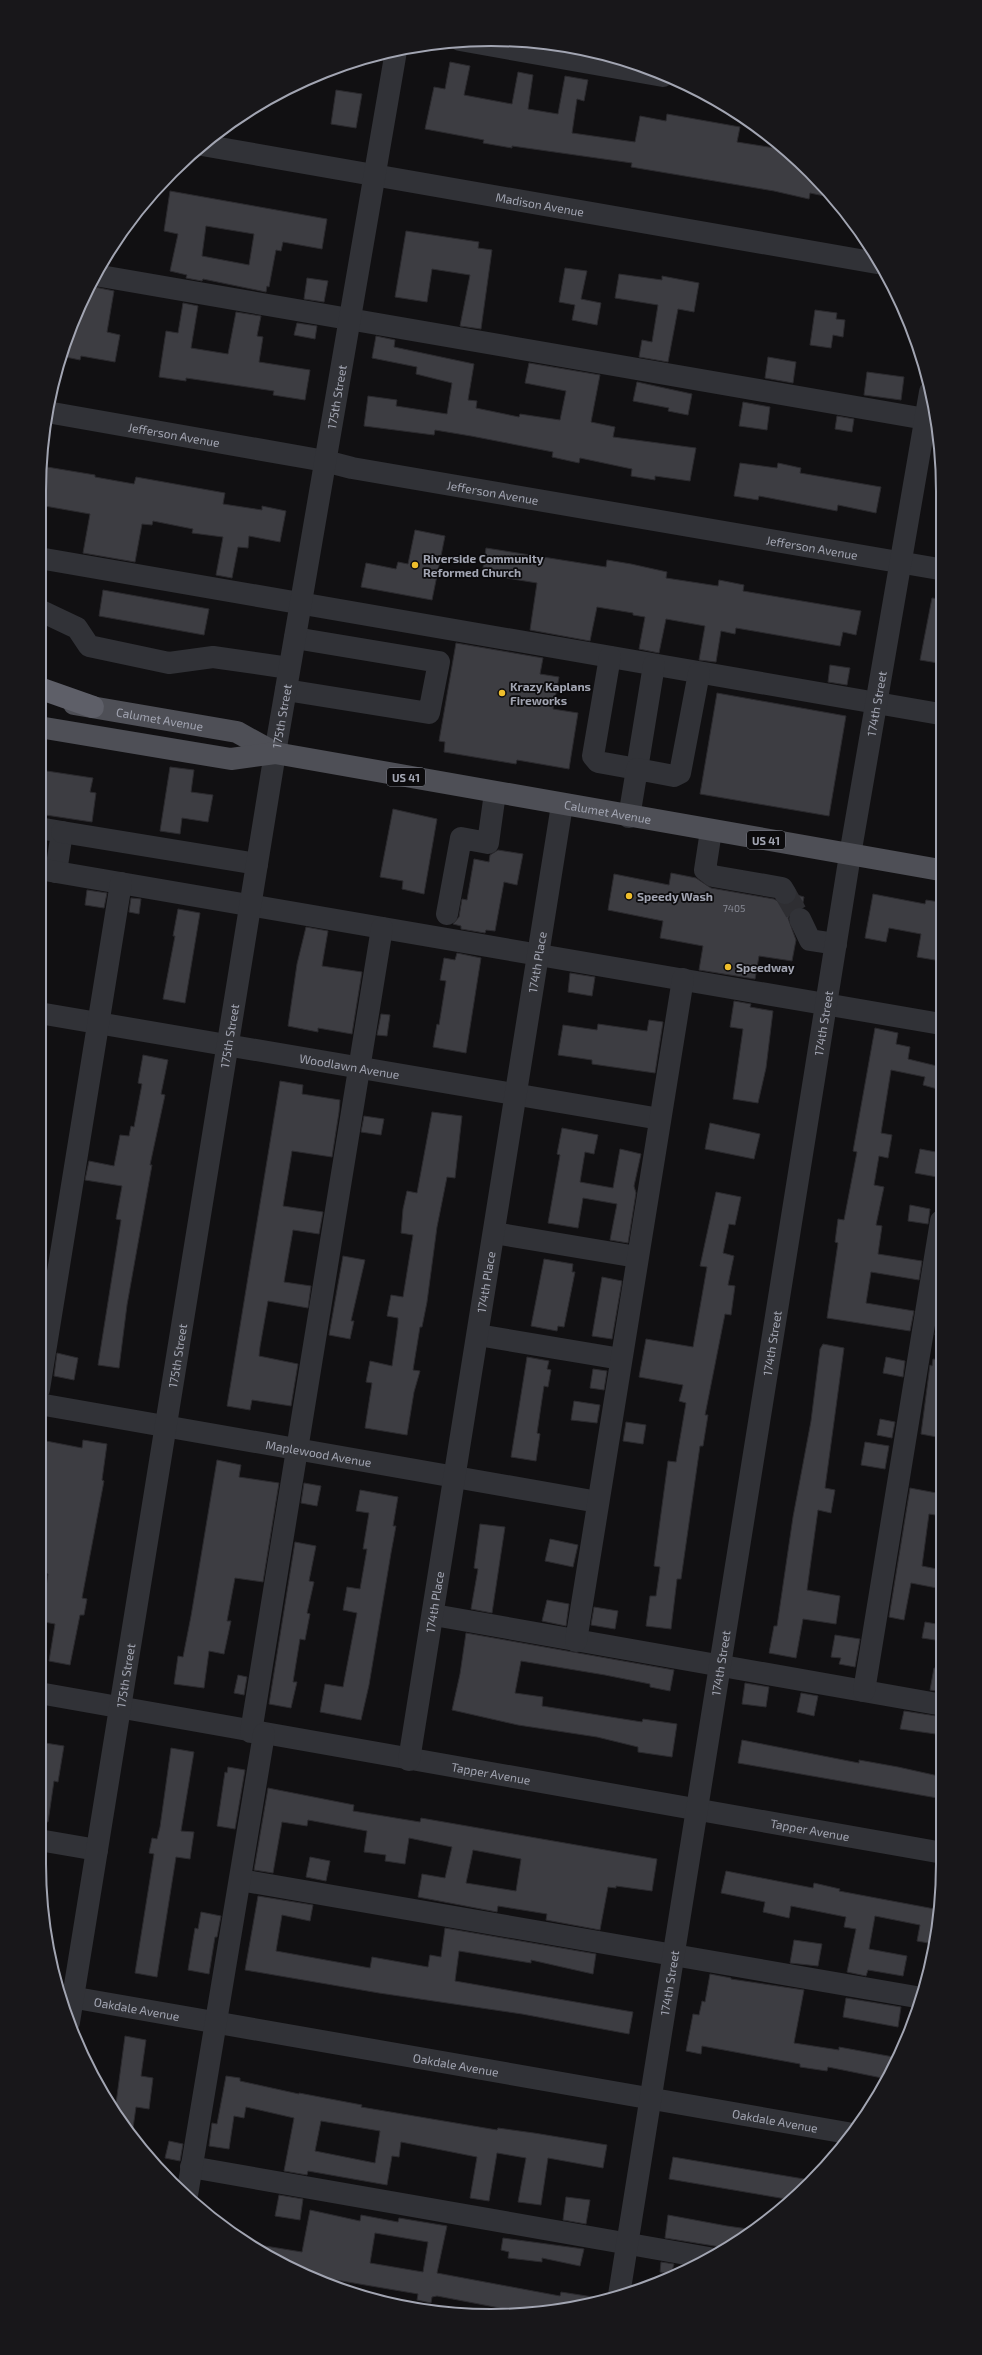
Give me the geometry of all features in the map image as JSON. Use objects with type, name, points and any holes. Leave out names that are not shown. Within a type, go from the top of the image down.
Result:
[{"type":"highway","points":[[46,690],[93,707]]},
{"type":"main road","name":"Calumet Avenue","points":[[46,698],[237,732],[275,753]]},
{"type":"main road","name":"Calumet Avenue","points":[[46,728],[231,759],[275,753],[562,805],[936,869]]},
{"type":"street","points":[[495,46],[638,72]]},
{"type":"street","name":"175th Street","points":[[66,1995],[97,1850],[275,753],[395,57]]},
{"type":"street","name":"Madison Avenue","points":[[210,146],[872,262]]},
{"type":"street","points":[[102,276],[930,420]]},
{"type":"street","name":"Jefferson Avenue","points":[[53,413],[325,461],[360,469],[936,568]]},
{"type":"street","name":"174th Street","points":[[620,2290],[850,855],[901,563],[930,423]]},
{"type":"street","points":[[46,559],[610,657],[654,668],[699,672],[936,713]]},
{"type":"street","points":[[46,613],[77,628],[89,646],[168,663],[213,657],[290,668]]},
{"type":"street","points":[[286,690],[429,713],[439,662],[295,638]]},
{"type":"street","points":[[610,657],[593,756],[598,762],[637,770],[674,776],[680,773],[699,672]]},
{"type":"street","points":[[629,816],[654,668]]},
{"type":"street","points":[[447,914],[461,838],[488,843],[495,793]]},
{"type":"street","name":"174th Place","points":[[409,1760],[434,1615],[562,805]]},
{"type":"street","points":[[46,829],[257,864]]},
{"type":"street","points":[[711,831],[705,870],[713,876],[782,888],[785,893]]},
{"type":"street","points":[[62,832],[47,870],[936,1023]]},
{"type":"street","points":[[46,1346],[120,883]]},
{"type":"street","points":[[800,919],[810,940],[836,944]]},
{"type":"street","points":[[188,2190],[240,1880],[257,1733],[296,1449],[382,928]]},
{"type":"street","points":[[576,1641],[683,979]]},
{"type":"street","name":"Woodlawn Avenue","points":[[46,1013],[227,1046],[517,1093],[660,1118]]},
{"type":"street","points":[[494,1232],[638,1257]]},
{"type":"street","points":[[864,1691],[936,1252]]},
{"type":"street","points":[[478,1335],[621,1359]]},
{"type":"street","name":"Maplewood Avenue","points":[[46,1405],[598,1502]]},
{"type":"street","points":[[434,1615],[936,1704]]},
{"type":"street","name":"Tapper Avenue","points":[[46,1694],[409,1760],[936,1852]]},
{"type":"street","points":[[46,1841],[97,1850]]},
{"type":"street","points":[[240,1880],[915,1997]]},
{"type":"street","name":"Oakdale Avenue","points":[[66,1996],[846,2133]]},
{"type":"street","points":[[191,2167],[700,2256]]},
{"type":"building","points":[[450,62],[470,66],[464,95],[512,104],[518,72],[533,75],[528,109],[558,114],[565,76],[588,80],[584,101],[577,99],[572,133],[635,142],[640,116],[666,121],[667,114],[740,127],[737,142],[774,148],[806,176],[824,196],[810,193],[809,199],[774,191],[631,167],[632,163],[512,146],[512,148],[483,143],[484,140],[425,129],[434,87],[445,89]]},
{"type":"building","points":[[336,90],[362,94],[356,128],[331,124]]},
{"type":"building","points":[[170,191],[327,219],[322,249],[283,242],[281,251],[276,250],[269,287],[267,286],[266,292],[203,279],[202,281],[186,278],[187,275],[170,271],[178,234],[164,231]],"holes":[[[206,226],[254,234],[249,265],[202,256]]]},
{"type":"building","points":[[406,231],[479,242],[478,248],[492,250],[481,329],[460,326],[470,275],[432,269],[427,302],[395,297]]},
{"type":"building","points":[[565,268],[587,271],[581,299],[601,303],[597,325],[572,320],[575,305],[559,302]]},
{"type":"building","points":[[619,274],[662,280],[662,276],[699,283],[694,312],[678,309],[668,362],[639,357],[642,340],[652,342],[658,305],[615,298]]},
{"type":"building","points":[[307,278],[328,281],[324,302],[304,299]]},
{"type":"building","points":[[96,287],[114,291],[107,332],[120,335],[115,362],[81,356],[80,360],[67,357],[80,321],[92,294]]},
{"type":"building","points":[[183,303],[198,306],[191,348],[228,354],[236,312],[261,316],[257,336],[263,337],[259,362],[310,370],[305,400],[273,395],[274,391],[186,378],[186,381],[159,377],[166,331],[178,333]]},
{"type":"building","points":[[815,310],[837,313],[836,319],[845,320],[843,337],[833,335],[831,348],[810,345]]},
{"type":"building","points":[[297,323],[317,326],[315,339],[294,335]]},
{"type":"building","points":[[376,336],[395,340],[394,347],[474,364],[468,400],[477,401],[476,408],[519,417],[520,414],[560,420],[566,391],[525,383],[529,363],[600,375],[591,422],[615,427],[613,437],[696,448],[690,481],[655,476],[655,480],[631,476],[632,469],[580,458],[579,463],[552,457],[553,452],[471,436],[435,430],[434,435],[364,426],[368,396],[397,400],[396,406],[447,414],[452,383],[416,374],[417,367],[372,358]]},
{"type":"building","points":[[768,357],[796,362],[793,383],[765,378]]},
{"type":"building","points":[[867,372],[904,377],[901,400],[864,395]]},
{"type":"building","points":[[637,382],[692,394],[688,415],[668,411],[669,408],[633,401]]},
{"type":"building","points":[[743,402],[770,407],[767,430],[739,426]]},
{"type":"building","points":[[837,416],[854,419],[852,432],[835,429]]},
{"type":"building","points":[[740,463],[777,468],[778,463],[801,468],[800,473],[881,487],[876,513],[838,505],[837,511],[759,496],[758,500],[734,496]]},
{"type":"building","points":[[47,467],[95,475],[95,477],[134,484],[136,477],[225,493],[223,504],[262,510],[262,506],[286,511],[280,542],[249,536],[248,548],[238,547],[232,578],[216,575],[223,537],[192,533],[193,529],[153,521],[152,525],[142,524],[135,562],[83,553],[90,514],[46,506]]},
{"type":"building","points":[[415,530],[445,536],[432,600],[361,587],[366,563],[396,569],[398,562],[408,564]]},
{"type":"building","points":[[486,548],[606,567],[607,560],[631,564],[667,572],[666,578],[718,586],[719,580],[744,585],[743,591],[861,611],[856,635],[843,632],[840,646],[736,628],[735,634],[721,631],[716,662],[699,660],[705,626],[666,619],[659,653],[639,649],[645,617],[633,615],[633,613],[597,607],[590,641],[530,630],[537,583],[482,574]]},
{"type":"building","points":[[103,590],[209,609],[204,635],[99,616]]},
{"type":"building","points":[[932,598],[936,598],[936,663],[920,660]]},
{"type":"building","name":"Krazy Kaplans Fireworks","points":[[456,643],[543,658],[540,674],[559,677],[553,709],[578,713],[569,769],[517,760],[516,764],[444,752],[445,742],[439,741]]},
{"type":"building","points":[[830,665],[850,668],[847,685],[828,682]]},
{"type":"building","points":[[717,693],[846,716],[829,816],[700,794]]},
{"type":"building","points":[[170,767],[194,770],[191,792],[213,795],[208,822],[182,818],[180,834],[160,831]]},
{"type":"building","points":[[46,771],[93,778],[90,792],[96,793],[92,822],[46,815]]},
{"type":"building","points":[[393,809],[437,819],[424,894],[402,889],[403,881],[380,877]]},
{"type":"building","points":[[498,850],[523,854],[517,885],[504,882],[495,931],[486,930],[485,933],[461,929],[461,926],[453,924],[459,917],[462,899],[467,900],[474,859],[489,862],[490,855]]},
{"type":"building","name":"Speedway","points":[[671,873],[696,878],[711,888],[774,899],[785,905],[792,903],[797,895],[804,897],[802,907],[794,908],[788,918],[796,940],[792,961],[759,956],[755,979],[699,970],[703,946],[660,938],[663,921],[608,910],[614,874],[669,885]]},
{"type":"building","points":[[87,890],[107,893],[104,908],[85,905]]},
{"type":"building","points":[[873,894],[925,904],[926,900],[936,901],[936,960],[917,957],[921,934],[889,928],[886,942],[865,938]]},
{"type":"building","points":[[131,898],[141,899],[139,914],[129,912]]},
{"type":"building","points":[[178,909],[200,913],[185,1003],[163,999],[175,936],[173,936]]},
{"type":"building","points":[[306,927],[328,931],[322,966],[362,972],[352,1034],[318,1028],[318,1032],[288,1026],[297,964]]},
{"type":"building","points":[[457,953],[481,958],[466,1053],[433,1047],[437,1024],[439,1025],[446,981],[440,980],[444,958],[455,960]]},
{"type":"building","points":[[570,973],[595,977],[592,996],[568,992]]},
{"type":"building","points":[[734,1001],[751,1004],[750,1007],[773,1011],[766,1068],[758,1103],[733,1099],[743,1029],[730,1027]]},
{"type":"building","points":[[381,1014],[390,1015],[387,1036],[377,1035]]},
{"type":"building","points":[[649,1020],[663,1022],[655,1073],[592,1064],[592,1060],[558,1055],[563,1025],[597,1030],[598,1024],[647,1031]]},
{"type":"building","points":[[875,1028],[898,1033],[896,1044],[910,1047],[908,1059],[936,1066],[936,1089],[923,1085],[925,1077],[891,1070],[881,1133],[892,1135],[888,1158],[879,1156],[874,1185],[884,1187],[876,1225],[882,1226],[878,1254],[922,1261],[919,1280],[871,1272],[866,1303],[914,1311],[910,1331],[827,1318],[838,1243],[835,1242],[838,1219],[844,1220],[857,1152],[853,1151]]},
{"type":"building","points":[[143,1055],[168,1060],[161,1094],[165,1095],[150,1165],[152,1165],[127,1305],[119,1368],[98,1365],[121,1220],[116,1219],[122,1186],[85,1180],[89,1161],[114,1166],[120,1135],[129,1136],[131,1126],[134,1127],[142,1084],[138,1083]]},
{"type":"building","points":[[280,1081],[303,1085],[302,1094],[340,1100],[339,1112],[332,1157],[292,1151],[283,1206],[323,1212],[319,1234],[293,1230],[284,1282],[311,1286],[308,1308],[268,1301],[260,1347],[259,1356],[298,1364],[291,1406],[252,1400],[250,1410],[227,1406]]},
{"type":"building","points":[[432,1112],[462,1116],[455,1178],[447,1177],[437,1227],[427,1302],[422,1327],[420,1327],[413,1370],[420,1371],[414,1392],[407,1435],[365,1428],[372,1383],[366,1382],[370,1361],[392,1366],[398,1318],[387,1316],[391,1295],[403,1297],[413,1235],[401,1233],[403,1209],[407,1191],[417,1193]]},
{"type":"building","points":[[364,1116],[384,1119],[381,1135],[361,1132]]},
{"type":"building","points":[[710,1123],[760,1134],[754,1159],[705,1149]]},
{"type":"building","points":[[562,1128],[598,1135],[594,1154],[585,1152],[580,1182],[613,1188],[620,1149],[641,1154],[634,1186],[636,1193],[628,1243],[610,1240],[617,1204],[583,1198],[578,1228],[548,1223],[560,1155],[557,1154]]},
{"type":"building","points":[[920,1149],[936,1152],[936,1177],[915,1173]]},
{"type":"building","points":[[716,1192],[741,1197],[735,1225],[729,1224],[723,1253],[734,1256],[728,1285],[735,1286],[731,1315],[725,1314],[705,1415],[708,1415],[703,1446],[700,1446],[681,1579],[677,1579],[671,1629],[646,1626],[650,1596],[656,1596],[660,1567],[654,1566],[668,1461],[676,1462],[686,1403],[679,1401],[683,1385],[639,1377],[646,1339],[693,1347],[707,1267],[700,1266]]},
{"type":"building","points":[[910,1205],[930,1209],[928,1224],[908,1221]]},
{"type":"building","points":[[343,1256],[365,1260],[351,1321],[354,1321],[350,1339],[329,1335]]},
{"type":"building","points":[[544,1259],[573,1264],[572,1272],[575,1272],[564,1327],[558,1326],[557,1331],[531,1326]]},
{"type":"building","points":[[602,1277],[622,1281],[612,1339],[592,1336]]},
{"type":"building","points":[[823,1344],[844,1348],[825,1488],[835,1490],[831,1513],[818,1510],[807,1590],[840,1596],[836,1624],[803,1619],[796,1658],[769,1653],[774,1626],[777,1626],[793,1517],[811,1421],[820,1349]]},
{"type":"building","points":[[57,1353],[78,1358],[74,1380],[54,1376]]},
{"type":"building","points":[[527,1357],[549,1361],[547,1369],[551,1370],[548,1387],[544,1386],[537,1433],[540,1434],[536,1461],[511,1457]]},
{"type":"building","points":[[886,1357],[905,1361],[903,1377],[883,1373]]},
{"type":"building","points":[[933,1359],[936,1359],[936,1437],[921,1434],[930,1365],[932,1366]]},
{"type":"building","points":[[593,1369],[607,1371],[604,1390],[590,1388]]},
{"type":"building","points":[[574,1401],[600,1405],[597,1423],[571,1420]]},
{"type":"building","points":[[880,1419],[895,1422],[892,1438],[877,1435]]},
{"type":"building","points":[[626,1422],[646,1425],[643,1444],[623,1441]]},
{"type":"building","points":[[83,1440],[107,1444],[102,1480],[104,1481],[82,1598],[87,1599],[84,1615],[80,1615],[70,1665],[49,1661],[55,1624],[46,1622],[46,1586],[48,1574],[46,1574],[46,1441],[82,1448]]},
{"type":"building","points":[[865,1442],[889,1446],[885,1469],[861,1465]]},
{"type":"building","points":[[217,1460],[241,1465],[239,1477],[279,1483],[263,1582],[235,1578],[227,1621],[231,1621],[224,1654],[209,1651],[204,1688],[174,1684],[178,1656],[183,1657],[191,1616]]},
{"type":"building","points":[[304,1483],[321,1486],[317,1506],[301,1503]]},
{"type":"building","points":[[910,1488],[936,1493],[936,1515],[929,1514],[922,1566],[936,1569],[936,1588],[911,1583],[904,1620],[889,1617]]},
{"type":"building","points":[[360,1490],[398,1497],[393,1526],[396,1526],[369,1685],[361,1720],[320,1712],[325,1684],[343,1687],[357,1613],[343,1610],[347,1587],[360,1589],[367,1549],[363,1549],[369,1513],[356,1511]]},
{"type":"building","points":[[480,1524],[505,1527],[492,1613],[471,1609],[478,1569],[474,1568]]},
{"type":"building","points":[[550,1539],[578,1545],[573,1567],[545,1561]]},
{"type":"building","points":[[295,1542],[316,1546],[309,1581],[314,1582],[307,1613],[310,1614],[305,1640],[300,1639],[293,1682],[297,1682],[291,1708],[269,1704]]},
{"type":"building","points":[[547,1600],[569,1604],[566,1626],[542,1621]]},
{"type":"building","points":[[594,1607],[618,1611],[615,1629],[591,1625]]},
{"type":"building","points":[[925,1622],[936,1624],[936,1640],[922,1638]]},
{"type":"building","points":[[466,1633],[674,1670],[670,1691],[650,1687],[650,1684],[521,1661],[515,1693],[543,1697],[542,1706],[642,1722],[643,1719],[677,1724],[672,1757],[638,1752],[638,1747],[597,1737],[518,1725],[452,1710],[460,1674]]},
{"type":"building","points":[[835,1635],[860,1639],[855,1667],[839,1664],[841,1658],[831,1657]]},
{"type":"building","points":[[934,1668],[936,1668],[936,1691],[930,1690]]},
{"type":"building","points":[[238,1675],[247,1677],[244,1695],[234,1693]]},
{"type":"building","points":[[745,1683],[769,1687],[766,1707],[742,1704]]},
{"type":"building","points":[[801,1693],[818,1696],[814,1716],[797,1712]]},
{"type":"building","points":[[904,1711],[936,1716],[936,1734],[900,1729]]},
{"type":"building","points":[[742,1740],[859,1763],[859,1760],[936,1775],[936,1798],[738,1763]]},
{"type":"building","points":[[46,1743],[64,1746],[58,1782],[54,1781],[48,1822],[46,1822]]},
{"type":"building","points":[[171,1748],[194,1752],[181,1831],[194,1832],[190,1859],[176,1857],[157,1977],[135,1973],[154,1854],[149,1853],[152,1838],[157,1839],[160,1827]]},
{"type":"building","points":[[228,1767],[245,1770],[235,1829],[217,1826],[225,1772],[227,1773]]},
{"type":"building","points":[[268,1788],[354,1805],[353,1811],[420,1822],[421,1818],[657,1859],[652,1891],[616,1886],[616,1888],[608,1887],[600,1930],[546,1920],[547,1914],[498,1906],[497,1912],[418,1897],[422,1874],[445,1878],[452,1847],[409,1838],[405,1864],[385,1861],[386,1855],[364,1852],[367,1831],[308,1820],[307,1826],[282,1822],[273,1873],[254,1870]],"holes":[[[473,1850],[521,1859],[516,1891],[466,1883]]]},
{"type":"building","points":[[310,1857],[330,1861],[326,1881],[306,1877]]},
{"type":"building","points":[[726,1871],[813,1888],[814,1883],[840,1889],[839,1891],[933,1909],[928,1943],[917,1941],[920,1925],[875,1916],[869,1949],[907,1956],[903,1976],[868,1970],[866,1976],[847,1972],[856,1929],[844,1927],[846,1917],[791,1906],[789,1918],[763,1912],[765,1902],[721,1893]]},
{"type":"building","points":[[258,1896],[313,1905],[310,1921],[282,1915],[276,1951],[370,1968],[372,1957],[428,1967],[430,1955],[441,1957],[445,1928],[596,1954],[593,1974],[531,1960],[531,1963],[459,1951],[455,1981],[633,2012],[629,2034],[522,2014],[379,1993],[245,1970]]},
{"type":"building","points":[[201,1912],[221,1916],[217,1937],[215,1937],[209,1974],[188,1970],[195,1928],[198,1929]]},
{"type":"building","points":[[794,1940],[822,1944],[818,1966],[790,1963]]},
{"type":"building","points":[[710,1974],[731,1979],[804,1990],[794,2043],[839,2050],[839,2047],[892,2057],[881,2078],[828,2067],[827,2071],[800,2067],[800,2064],[702,2046],[701,2054],[686,2051],[693,2014],[699,2015],[702,2001],[705,2002]]},
{"type":"building","points":[[846,1998],[901,2007],[898,2027],[843,2017]]},
{"type":"building","points":[[125,2036],[146,2040],[141,2076],[153,2078],[149,2109],[136,2107],[133,2128],[116,2103]]},
{"type":"building","points":[[226,2076],[240,2078],[240,2081],[299,2094],[362,2105],[361,2107],[497,2130],[498,2128],[607,2145],[603,2168],[548,2158],[541,2205],[518,2202],[526,2158],[497,2153],[489,2201],[470,2198],[477,2157],[401,2142],[399,2157],[392,2156],[387,2185],[308,2171],[307,2175],[284,2171],[294,2118],[246,2107],[244,2118],[234,2116],[229,2149],[209,2146],[212,2123],[217,2124]],"holes":[[[321,2121],[380,2131],[375,2163],[315,2151]]]},
{"type":"building","points":[[169,2141],[183,2144],[180,2161],[165,2158]]},
{"type":"building","points":[[673,2157],[804,2179],[804,2181],[784,2199],[669,2179]]},
{"type":"building","points":[[279,2195],[303,2199],[300,2220],[275,2216]]},
{"type":"building","points":[[566,2197],[590,2200],[586,2224],[563,2220]]},
{"type":"building","points":[[310,2210],[360,2221],[361,2215],[398,2222],[399,2218],[447,2226],[437,2273],[560,2296],[561,2292],[592,2297],[549,2305],[520,2308],[503,2309],[437,2296],[432,2297],[431,2303],[417,2300],[418,2294],[333,2280],[294,2263],[262,2246],[302,2252]],"holes":[[[375,2233],[428,2242],[423,2272],[370,2263]]]},
{"type":"building","points":[[668,2215],[746,2229],[718,2247],[665,2238]]},
{"type":"building","points":[[503,2238],[584,2249],[580,2266],[542,2258],[542,2262],[508,2258],[509,2252],[501,2250]]},
{"type":"building","points":[[661,2262],[674,2264],[672,2270],[666,2273],[660,2272]]},
{"type":"tunnel","points":[[785,893],[800,919]]},
{"type":"place","name":"Riverside Community Reformed Church","points":[[415,565]]},
{"type":"place","name":"Krazy Kaplans Fireworks","points":[[502,693]]},
{"type":"place","name":"Speedy Wash","points":[[629,896]]},
{"type":"place","name":"Speedway","points":[[728,967]]}]
